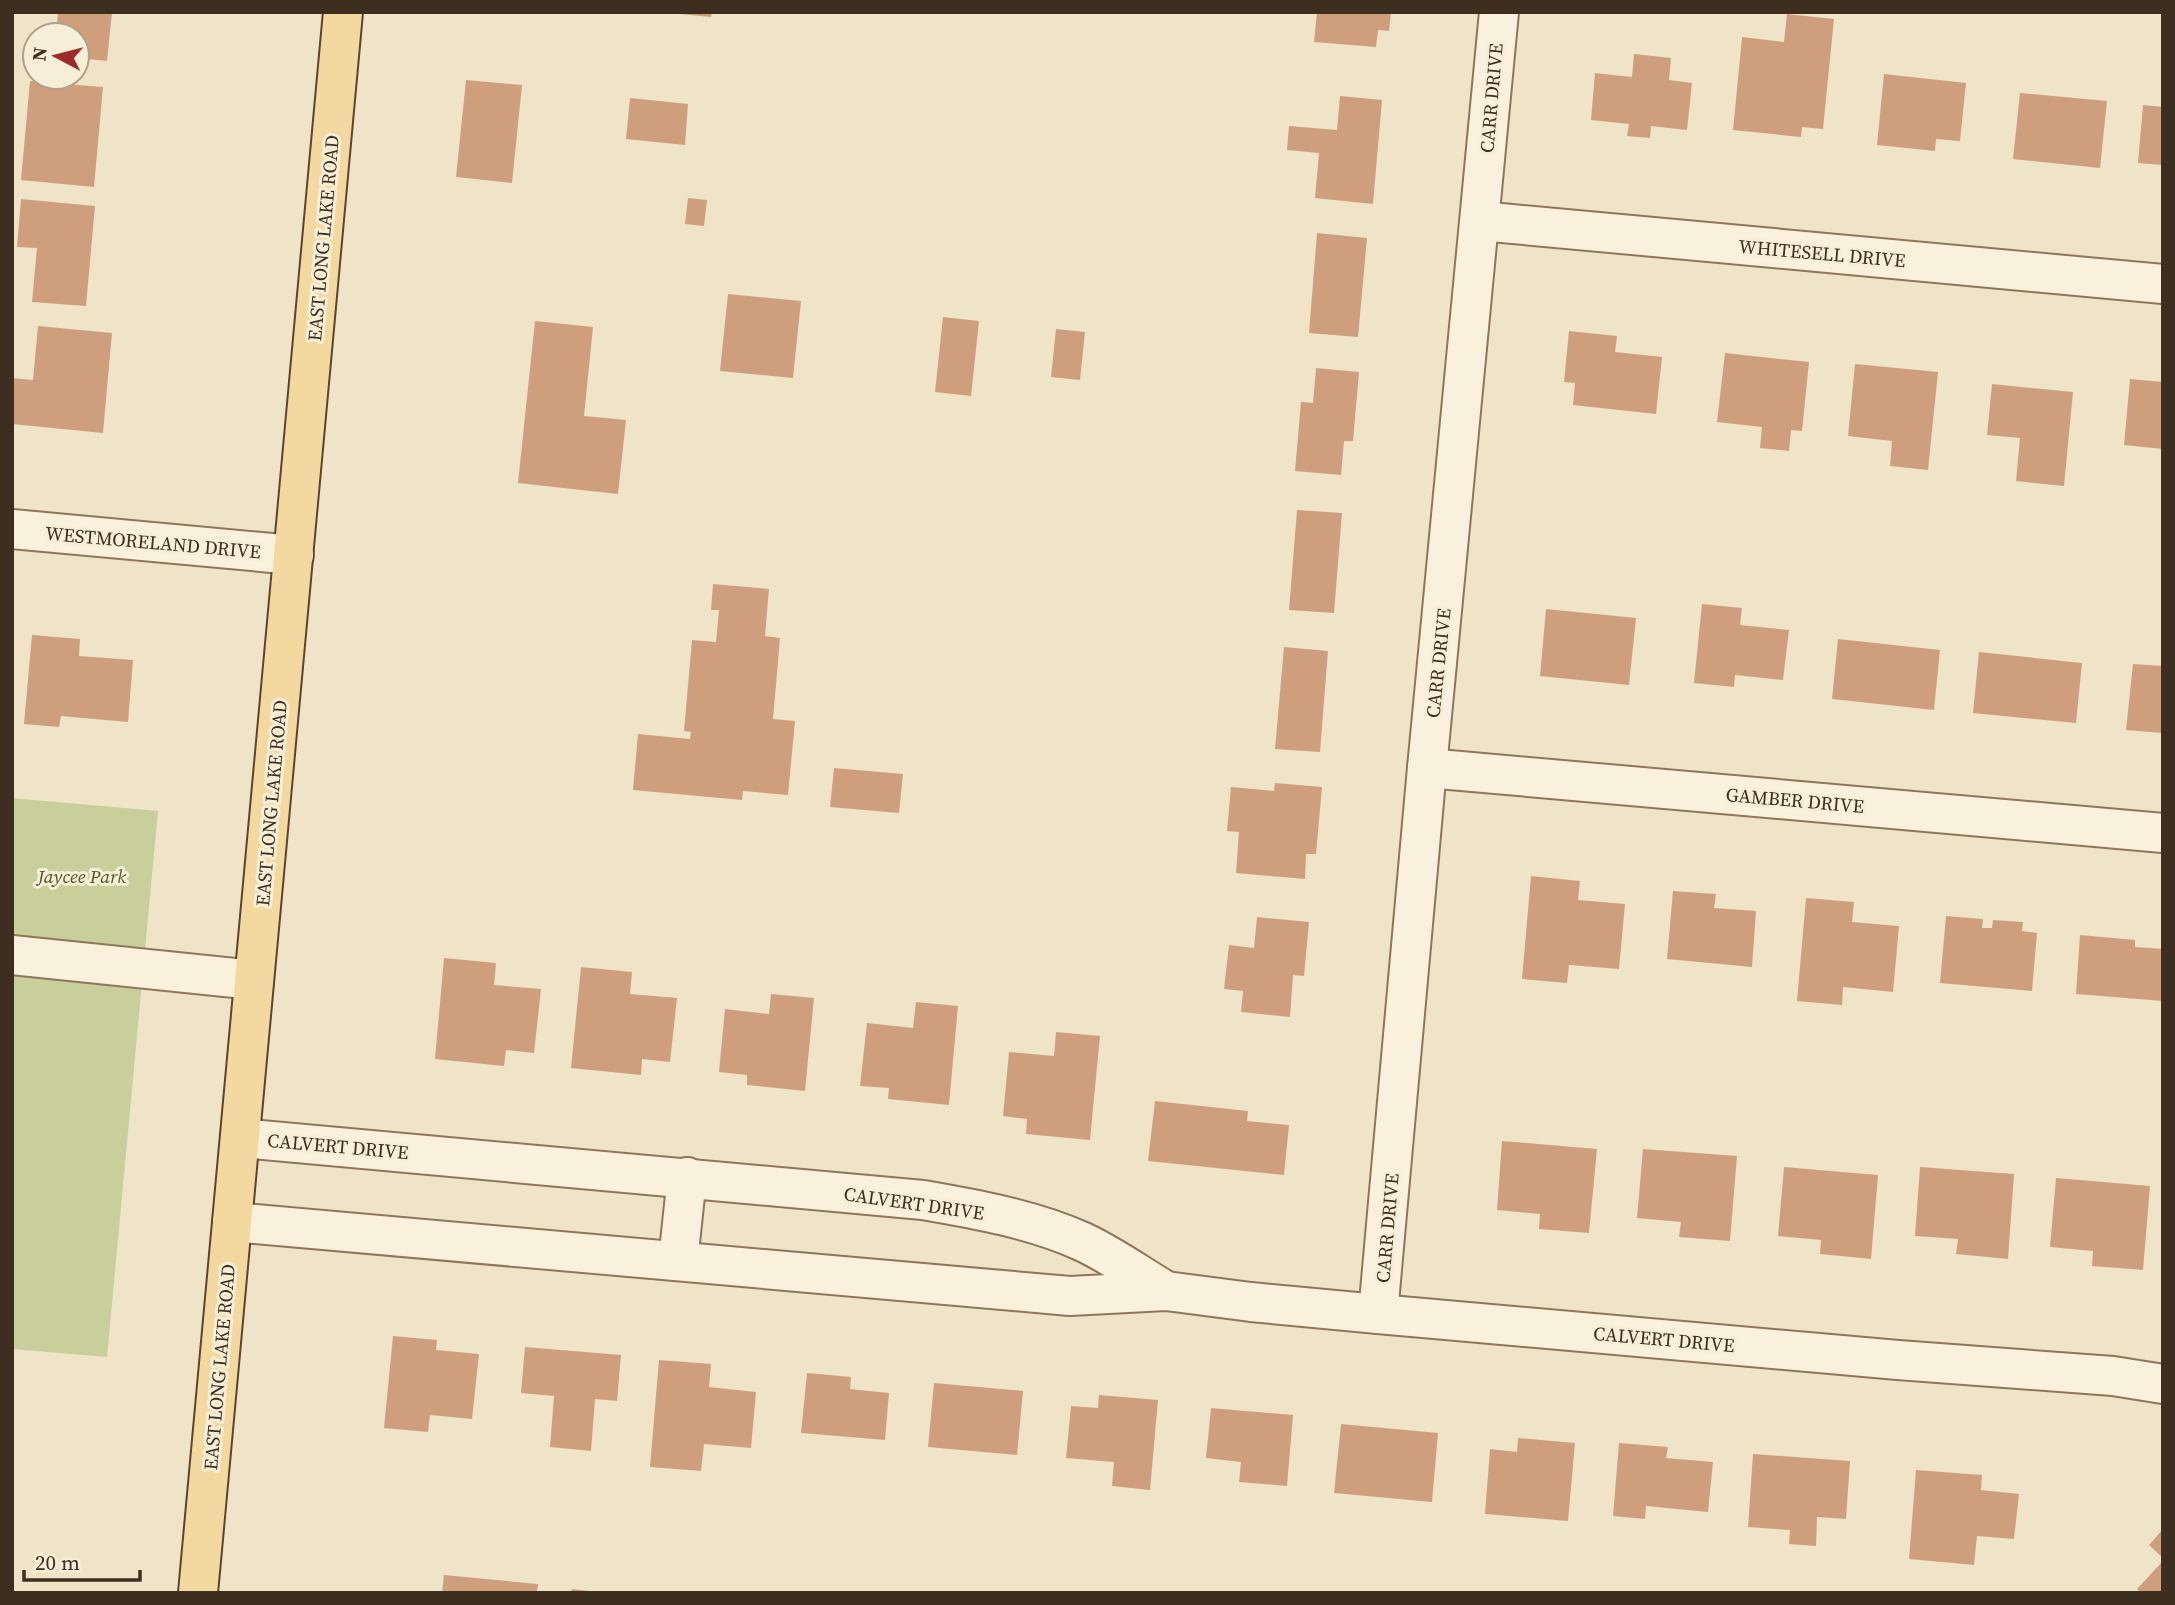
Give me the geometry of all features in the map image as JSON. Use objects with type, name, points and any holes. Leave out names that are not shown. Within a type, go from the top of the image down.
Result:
[{"type":"main road","name":"EAST LONG LAKE ROAD","points":[[198,1593],[343,12]]},
{"type":"street","name":"CARR DRIVE","points":[[1378,1314],[1499,12]]},
{"type":"street","name":"WHITESELL DRIVE","points":[[1480,221],[2163,284]]},
{"type":"street","name":"WESTMORELAND DRIVE","points":[[12,529],[294,555]]},
{"type":"street","name":"GAMBER DRIVE","points":[[1427,768],[2163,833]]},
{"type":"street","points":[[12,955],[254,980]]},
{"type":"street","name":"CALVERT DRIVE","points":[[240,1138],[687,1177],[923,1200],[966,1207],[1082,1241],[1166,1291]]},
{"type":"street","points":[[678,1261],[687,1177]]},
{"type":"street","name":"CALVERT DRIVE","points":[[232,1222],[1070,1296],[1166,1291],[1378,1314],[1898,1360],[2113,1376],[2163,1384]]},
{"type":"green space","name":"Jaycee Park","points":[[12,798],[158,811],[107,1357],[12,1349]]},
{"type":"building","points":[[58,12],[112,12],[107,61],[91,59],[91,21],[57,21]]},
{"type":"building","points":[[680,12],[712,12],[711,17]]},
{"type":"building","points":[[1317,12],[1391,12],[1389,31],[1378,30],[1376,47],[1314,42]]},
{"type":"building","points":[[1787,14],[1834,19],[1823,129],[1802,127],[1801,137],[1733,130],[1742,37],[1784,42]]},
{"type":"building","points":[[1634,54],[1671,58],[1669,80],[1692,83],[1687,130],[1651,126],[1650,138],[1627,136],[1629,124],[1591,120],[1595,73],[1632,77]]},
{"type":"building","points":[[1884,74],[1966,83],[1960,141],[1936,139],[1935,151],[1877,145]]},
{"type":"building","points":[[466,80],[522,85],[512,183],[456,177]]},
{"type":"building","points":[[91,86],[103,87],[94,187],[21,180],[29,91],[91,91]]},
{"type":"building","points":[[2020,93],[2107,101],[2100,168],[2013,159]]},
{"type":"building","points":[[1340,96],[1382,100],[1373,204],[1315,198],[1319,153],[1287,150],[1289,126],[1337,130]]},
{"type":"building","points":[[630,98],[688,104],[685,145],[626,139]]},
{"type":"building","points":[[2143,105],[2163,107],[2163,165],[2138,163]]},
{"type":"building","points":[[688,198],[707,200],[704,226],[685,224]]},
{"type":"building","points":[[21,199],[95,206],[86,306],[32,302],[37,248],[17,247]]},
{"type":"building","points":[[1317,233],[1367,238],[1358,337],[1309,333]]},
{"type":"building","points":[[728,294],[801,301],[793,378],[720,371]]},
{"type":"building","points":[[943,317],[979,321],[971,396],[935,392]]},
{"type":"building","points":[[535,321],[593,327],[584,416],[626,420],[618,494],[518,483]]},
{"type":"building","points":[[38,326],[112,333],[103,433],[12,424],[12,378],[33,380]]},
{"type":"building","points":[[1056,329],[1085,332],[1080,380],[1051,377]]},
{"type":"building","points":[[1569,331],[1617,336],[1615,352],[1662,357],[1656,414],[1573,405],[1575,383],[1564,382]]},
{"type":"building","points":[[1725,353],[1809,362],[1802,431],[1791,430],[1789,451],[1760,448],[1762,427],[1717,422]]},
{"type":"building","points":[[1855,364],[1938,372],[1928,470],[1890,466],[1892,441],[1848,436]]},
{"type":"building","points":[[1316,368],[1359,372],[1353,441],[1344,441],[1341,475],[1295,471],[1301,402],[1313,403]]},
{"type":"building","points":[[2130,379],[2163,382],[2163,449],[2124,445]]},
{"type":"building","points":[[1992,384],[2073,392],[2064,486],[2016,481],[2020,438],[1987,435]]},
{"type":"building","points":[[1297,510],[1342,513],[1334,613],[1289,610]]},
{"type":"building","points":[[713,584],[769,589],[765,636],[780,638],[773,719],[795,721],[788,795],[743,791],[742,800],[633,790],[638,734],[690,739],[691,732],[684,731],[692,640],[716,642],[719,610],[711,610]]},
{"type":"building","points":[[1702,604],[1742,608],[1740,625],[1789,630],[1783,680],[1735,675],[1734,687],[1694,683]]},
{"type":"building","points":[[1546,609],[1636,618],[1629,685],[1540,676]]},
{"type":"building","points":[[32,635],[80,639],[79,656],[133,660],[128,722],[61,716],[59,727],[24,724]]},
{"type":"building","points":[[1838,639],[1940,650],[1934,710],[1832,699]]},
{"type":"building","points":[[1284,647],[1328,651],[1320,752],[1275,749]]},
{"type":"building","points":[[1979,652],[2082,663],[2076,723],[1973,713]]},
{"type":"building","points":[[2133,664],[2163,666],[2163,733],[2126,730]]},
{"type":"building","points":[[834,768],[903,774],[899,813],[830,807]]},
{"type":"building","points":[[1275,783],[1322,787],[1316,854],[1306,854],[1305,879],[1236,873],[1239,832],[1227,831],[1231,787],[1274,791]]},
{"type":"building","points":[[1531,876],[1580,881],[1578,900],[1625,904],[1619,969],[1569,965],[1567,983],[1522,979]]},
{"type":"building","points":[[1673,891],[1716,894],[1714,908],[1756,911],[1752,967],[1667,959]]},
{"type":"building","points":[[1806,898],[1854,902],[1852,922],[1899,926],[1893,992],[1843,987],[1842,1005],[1797,1001]]},
{"type":"building","points":[[1946,916],[1983,919],[1982,928],[1992,928],[1993,920],[2023,922],[2022,931],[2037,933],[2032,991],[1940,983]]},
{"type":"building","points":[[1257,917],[1309,922],[1304,976],[1293,975],[1290,1017],[1241,1012],[1243,991],[1224,989],[1229,945],[1254,948]]},
{"type":"building","points":[[2080,935],[2135,940],[2135,947],[2163,949],[2163,1001],[2076,994]]},
{"type":"building","points":[[444,958],[496,963],[494,985],[541,989],[534,1053],[506,1050],[504,1066],[435,1059]]},
{"type":"building","points":[[581,967],[632,972],[630,994],[677,998],[670,1062],[642,1059],[641,1075],[571,1068]]},
{"type":"building","points":[[771,994],[814,998],[805,1091],[747,1085],[747,1075],[719,1072],[725,1009],[769,1014]]},
{"type":"building","points":[[916,1002],[958,1006],[949,1105],[888,1099],[889,1088],[860,1086],[867,1023],[913,1028]]},
{"type":"building","points":[[1056,1032],[1100,1036],[1090,1140],[1026,1134],[1027,1119],[1003,1116],[1009,1052],[1054,1056]]},
{"type":"building","points":[[1155,1101],[1248,1111],[1247,1121],[1289,1125],[1284,1175],[1148,1161]]},
{"type":"building","points":[[1502,1141],[1597,1149],[1589,1233],[1539,1229],[1540,1214],[1497,1210]]},
{"type":"building","points":[[1643,1149],[1737,1156],[1730,1241],[1679,1237],[1681,1222],[1637,1218]]},
{"type":"building","points":[[1784,1167],[1878,1175],[1871,1259],[1820,1254],[1821,1240],[1778,1236]]},
{"type":"building","points":[[1920,1167],[2014,1174],[2008,1259],[1956,1254],[1958,1239],[1915,1236]]},
{"type":"building","points":[[2056,1178],[2150,1186],[2143,1270],[2092,1266],[2093,1251],[2050,1247]]},
{"type":"building","points":[[393,1336],[437,1340],[436,1350],[479,1354],[472,1419],[430,1415],[428,1432],[384,1428]]},
{"type":"building","points":[[525,1347],[621,1355],[617,1401],[595,1399],[591,1451],[550,1447],[554,1396],[521,1393]]},
{"type":"building","points":[[659,1360],[711,1364],[709,1387],[756,1392],[751,1448],[704,1444],[701,1471],[650,1467]]},
{"type":"building","points":[[807,1373],[851,1377],[850,1389],[889,1393],[885,1440],[801,1433]]},
{"type":"building","points":[[934,1383],[1023,1391],[1017,1455],[928,1447]]},
{"type":"building","points":[[1099,1395],[1158,1400],[1150,1490],[1112,1486],[1114,1462],[1066,1458],[1071,1406],[1098,1408]]},
{"type":"building","points":[[1211,1408],[1293,1415],[1287,1486],[1239,1482],[1241,1462],[1206,1458]]},
{"type":"building","points":[[1341,1424],[1438,1433],[1432,1502],[1334,1493]]},
{"type":"building","points":[[1518,1438],[1575,1443],[1568,1521],[1485,1514],[1490,1449],[1517,1452]]},
{"type":"building","points":[[1619,1443],[1668,1447],[1666,1458],[1713,1462],[1708,1512],[1646,1506],[1645,1519],[1613,1516]]},
{"type":"building","points":[[1753,1454],[1850,1461],[1846,1519],[1817,1517],[1816,1546],[1789,1544],[1790,1530],[1748,1527]]},
{"type":"building","points":[[1916,1470],[1982,1475],[1981,1490],[2019,1494],[2014,1539],[1977,1536],[1974,1565],[1909,1559]]},
{"type":"building","points":[[2163,1529],[2163,1558],[2149,1545]]},
{"type":"building","points":[[2163,1561],[2163,1593],[2141,1593],[2137,1589]]},
{"type":"building","points":[[444,1575],[538,1584],[537,1593],[442,1593]]},
{"type":"building","points":[[572,1589],[590,1591],[590,1593],[571,1593]]}]
